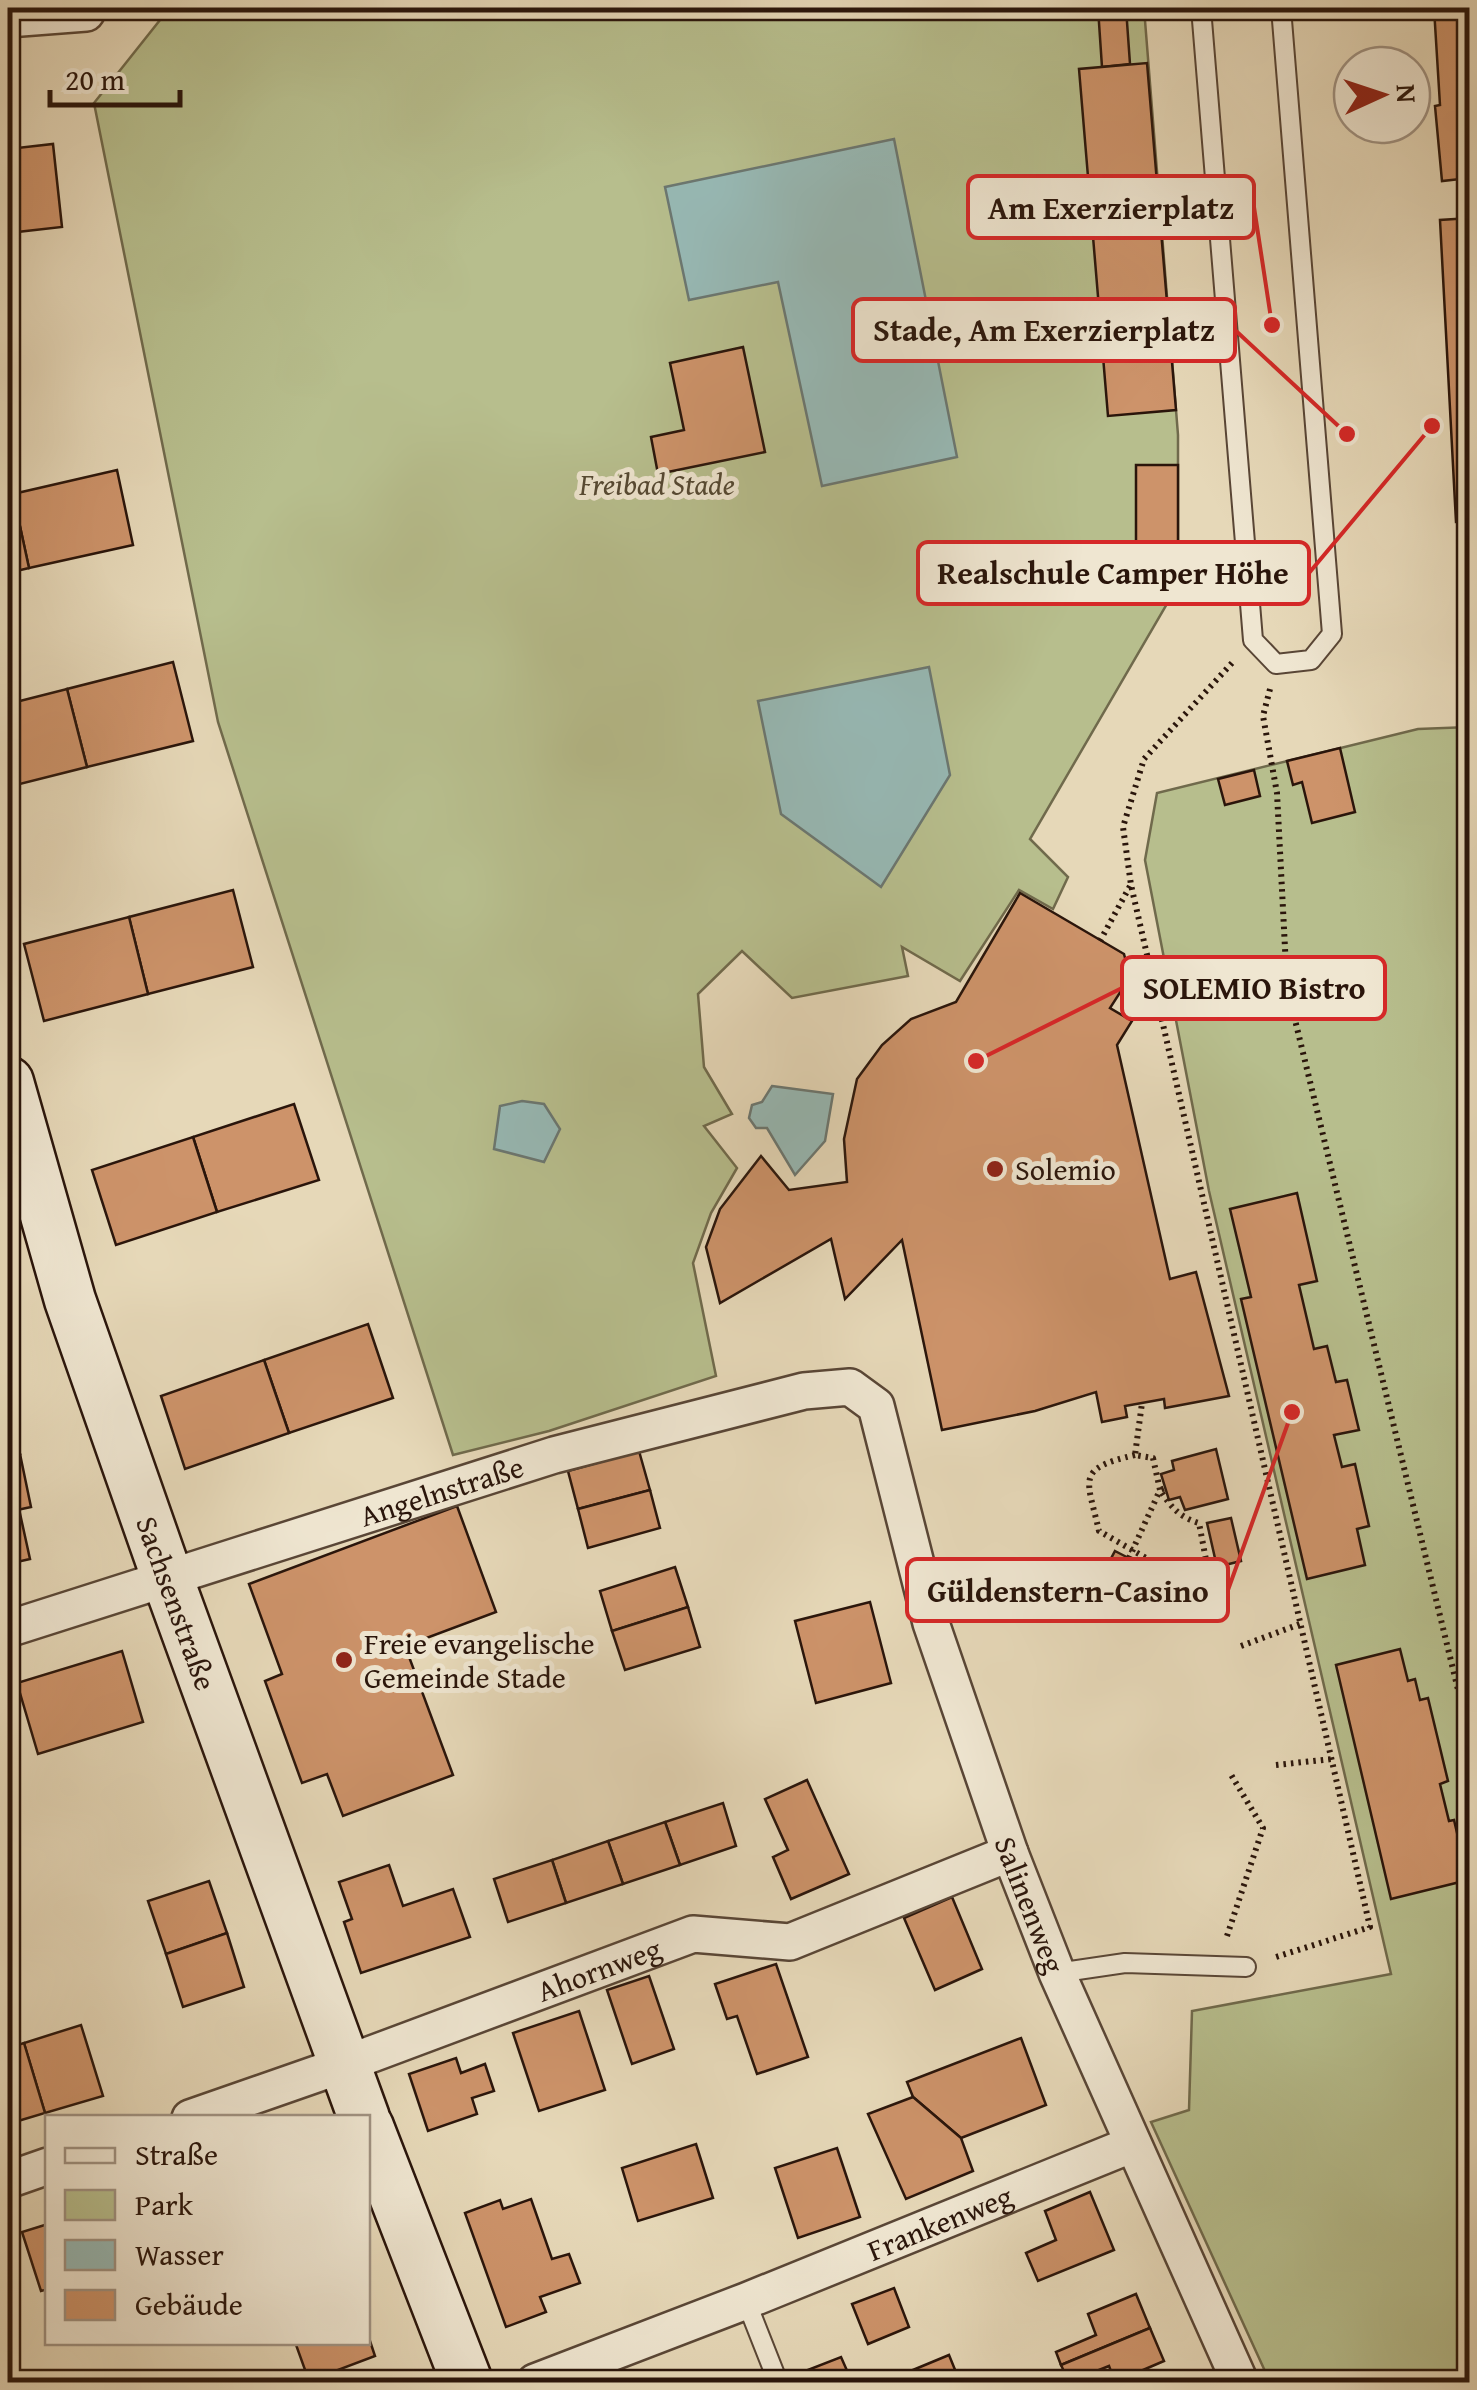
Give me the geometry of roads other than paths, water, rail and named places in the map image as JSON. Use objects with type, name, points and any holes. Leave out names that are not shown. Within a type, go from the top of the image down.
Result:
[{"type":"street","points":[[8,18],[86,12],[89,8]]},
{"type":"street","name":"Sachsenstraße","points":[[8,1082],[70,1300],[363,2115]]},
{"type":"street","name":"Angelnstraße","points":[[8,1629],[554,1454],[804,1391],[850,1387],[876,1406]]},
{"type":"street","name":"Salinenweg","points":[[876,1406],[932,1623],[1010,1853],[1057,1973],[1240,2382]]},
{"type":"street","name":"Ahornweg","points":[[199,2115],[693,1934],[790,1942],[1010,1853]]},
{"type":"street","points":[[370,2132],[421,2272],[467,2382]]},
{"type":"street","name":"Frankenweg","points":[[535,2382],[1133,2144]]},
{"type":"street","points":[[8,2180],[45,2167]]},
{"type":"lane","points":[[1201,8],[1253,640],[1276,664],[1311,660],[1332,634],[1281,8]]},
{"type":"lane","points":[[1057,1973],[1126,1963],[1246,1967]]},
{"type":"lane","points":[[746,2301],[778,2382]]},
{"type":"water","points":[[894,139],[957,457],[822,486],[778,282],[689,300],[665,187]]},
{"type":"water","points":[[929,667],[950,775],[881,887],[781,814],[758,701]]},
{"type":"water","points":[[772,1086],[833,1094],[825,1141],[795,1175],[767,1128],[756,1128],[749,1118],[752,1105],[762,1102]]},
{"type":"water","points":[[522,1101],[544,1104],[560,1129],[544,1162],[494,1149],[500,1106]]},
{"type":"place","name":"Am Exerzierplatz","points":[[1272,325]]},
{"type":"place","name":"Realschule Camper Höhe","points":[[1432,426]]},
{"type":"place","name":"Stade, Am Exerzierplatz","points":[[1347,434]]},
{"type":"place","name":"SOLEMIO Bistro","points":[[976,1061]]},
{"type":"place","name":"Solemio","points":[[995,1169]]},
{"type":"place","name":"Güldenstern-Casino","points":[[1292,1412]]},
{"type":"place","name":"Freie evangelische Gemeinde Stade","points":[[344,1660]]},
{"type":"park label","name":"Freibad Stade","points":[[657,484]]}]
